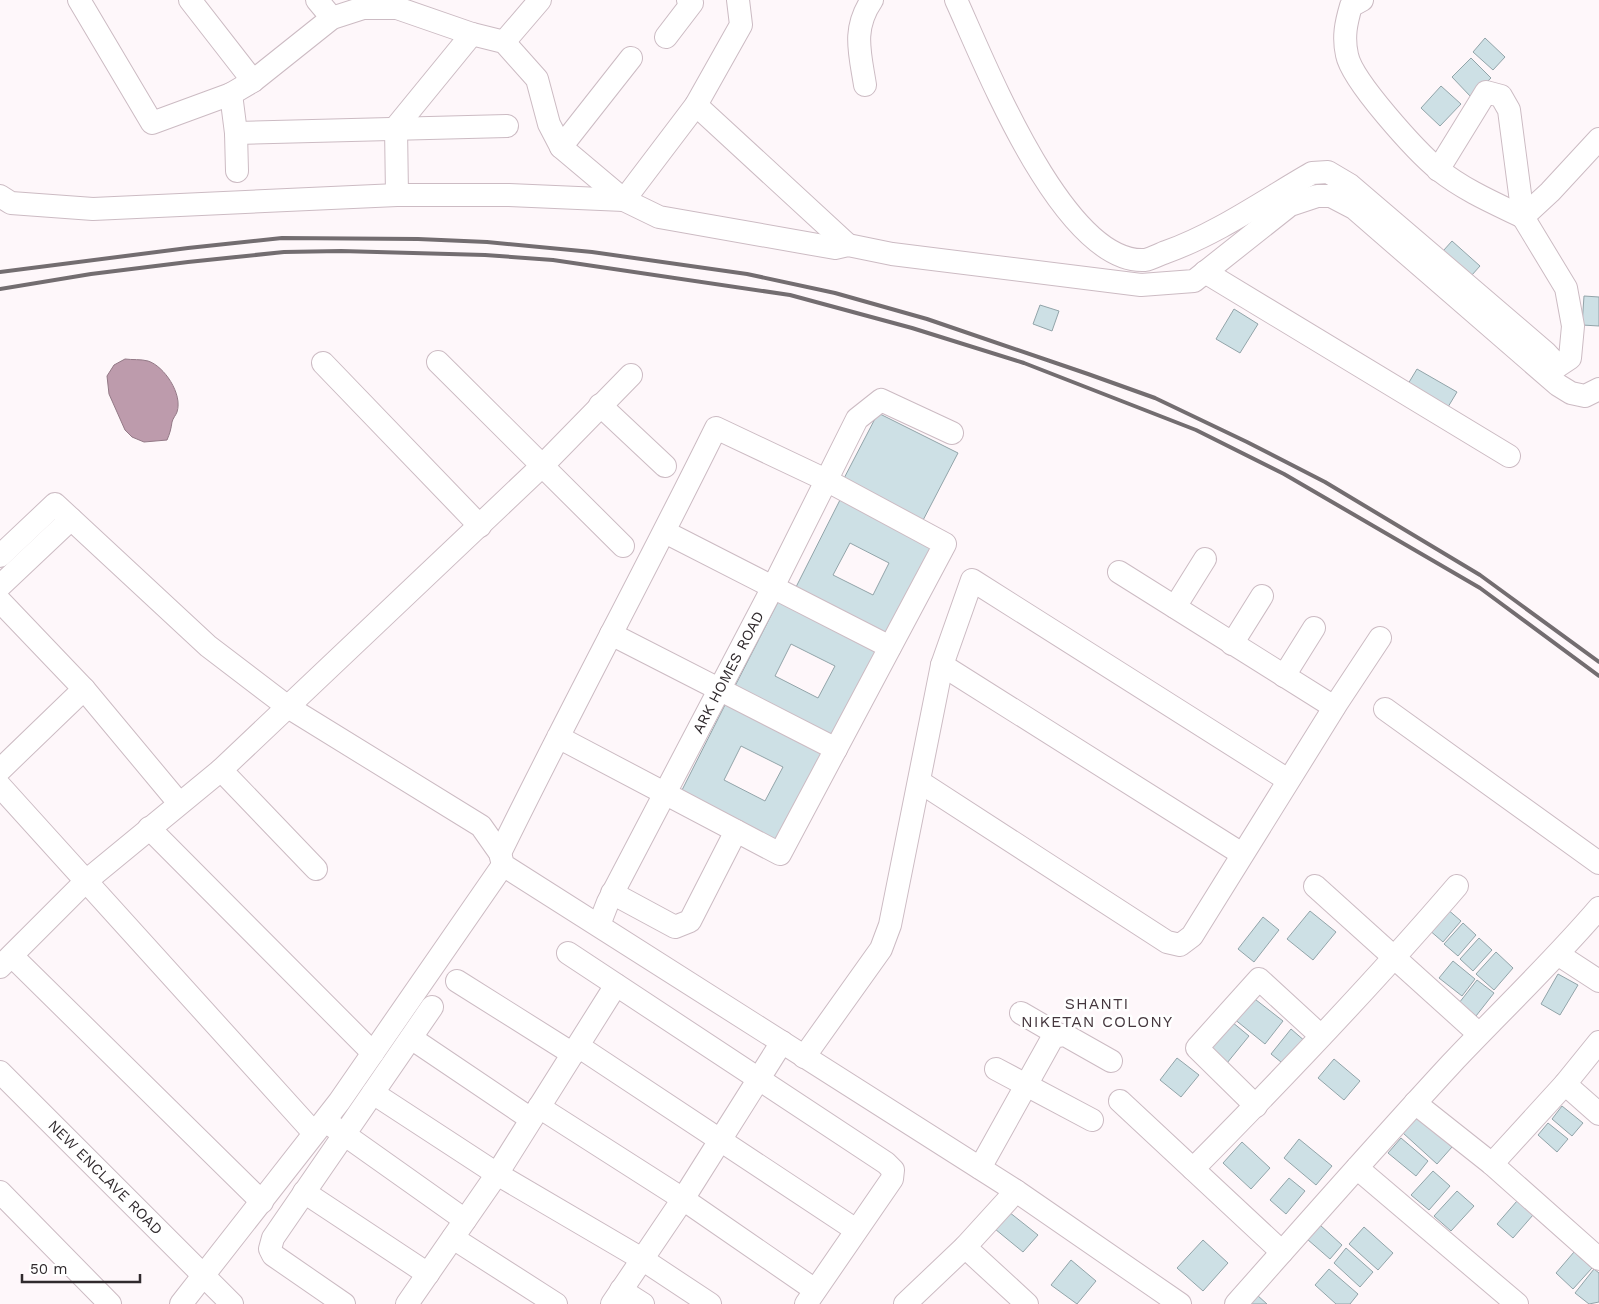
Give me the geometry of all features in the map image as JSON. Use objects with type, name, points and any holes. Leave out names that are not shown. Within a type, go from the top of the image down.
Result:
[{"type":"street","points":[[79,0],[152,123],[231,94],[254,81],[332,18],[363,8],[398,4],[472,34],[504,42],[537,80],[549,124],[561,147],[624,200],[659,217],[835,248],[848,245],[892,254],[1142,285],[1194,281],[1290,205],[1317,196],[1331,196],[1354,208],[1558,385],[1571,393],[1585,396],[1599,389]]},
{"type":"street","points":[[190,0],[254,81]]},
{"type":"street","points":[[317,0],[332,18]]},
{"type":"street","points":[[504,42],[540,0]]},
{"type":"street","points":[[624,200],[696,105],[741,24],[738,0]]},
{"type":"street","points":[[865,85],[858,35],[862,20],[872,0]]},
{"type":"street","points":[[956,0],[1014,129],[1061,203],[1097,241],[1120,255],[1145,260],[1187,244],[1312,173],[1328,172],[1350,185],[1545,352],[1558,366],[1570,358],[1573,326],[1566,288],[1522,216],[1509,110],[1501,96],[1486,92],[1438,170]]},
{"type":"street","points":[[666,37],[691,1]]},
{"type":"street","points":[[1353,2],[1344,29],[1347,57],[1373,101],[1438,170],[1472,193],[1522,216]]},
{"type":"street","points":[[397,195],[396,127],[472,34]]},
{"type":"street","points":[[561,147],[631,58]]},
{"type":"street","points":[[231,94],[236,133],[237,171]]},
{"type":"street","points":[[696,105],[848,245]]},
{"type":"street","points":[[236,133],[396,127],[507,126]]},
{"type":"street","points":[[1522,216],[1550,192],[1599,139]]},
{"type":"street","points":[[0,196],[11,203],[93,209],[397,195],[509,195],[624,200]]},
{"type":"street","points":[[1205,272],[1510,456]]},
{"type":"street","points":[[438,362],[544,465],[623,546]]},
{"type":"street","points":[[323,363],[480,526]]},
{"type":"street","points":[[262,1202],[3,964],[86,881],[221,770],[544,465],[631,375]]},
{"type":"street","name":"ARK HOMES ROAD","points":[[598,925],[612,893],[666,795],[857,419],[881,400],[952,433]]},
{"type":"street","points":[[600,406],[665,466]]},
{"type":"street","points":[[181,1304],[262,1202],[373,1053],[501,859],[558,738],[665,532],[716,428],[826,480],[945,544],[780,854],[558,738]]},
{"type":"street","points":[[0,556],[63,512]]},
{"type":"street","points":[[0,586],[63,512]]},
{"type":"street","points":[[63,512],[208,646],[288,707],[481,826],[501,859],[598,925],[1016,1191],[1180,1304]]},
{"type":"street","points":[[665,532],[890,647]]},
{"type":"street","points":[[1175,607],[1205,559]]},
{"type":"street","points":[[1119,572],[1334,707]]},
{"type":"street","points":[[804,1057],[881,949],[890,925],[897,900],[942,664],[972,580],[1288,780]]},
{"type":"street","points":[[1232,644],[1262,596]]},
{"type":"street","points":[[0,601],[84,689],[179,803]]},
{"type":"street","points":[[1284,676],[1314,628]]},
{"type":"street","points":[[611,634],[720,688],[836,749]]},
{"type":"street","points":[[920,782],[1167,942],[1180,945],[1192,936],[1334,707],[1380,638]]},
{"type":"street","points":[[942,664],[1242,854]]},
{"type":"street","points":[[0,770],[84,689]]},
{"type":"street","points":[[1385,709],[1599,862]]},
{"type":"street","points":[[221,770],[316,869]]},
{"type":"street","points":[[0,786],[86,881],[319,1127],[344,1134],[459,1229],[556,1304]]},
{"type":"street","points":[[149,828],[373,1053]]},
{"type":"street","points":[[612,893],[675,927],[690,921],[736,832]]},
{"type":"street","points":[[1315,886],[1479,1034]]},
{"type":"street","points":[[1193,1168],[1256,1106],[1394,959],[1457,886]]},
{"type":"street","points":[[1236,1304],[1415,1103],[1479,1034],[1559,955],[1599,908]]},
{"type":"street","points":[[411,1038],[683,1199],[810,1297],[892,1179],[892,1170],[886,1163],[760,1078],[568,953]]},
{"type":"street","points":[[1559,955],[1599,981]]},
{"type":"street","points":[[1256,1106],[1197,1048],[1259,978],[1321,1036]]},
{"type":"street","points":[[457,981],[721,1139],[856,1230]]},
{"type":"street","points":[[416,1301],[428,1274],[497,1174],[616,985]]},
{"type":"street","points":[[344,1304],[273,1256],[270,1249],[273,1238],[432,1007]]},
{"type":"street","points":[[1021,1013],[1111,1061]]},
{"type":"street","points":[[980,1168],[1053,1037],[1059,1034]]},
{"type":"street","points":[[643,1304],[617,1297],[683,1199],[782,1042]]},
{"type":"street","points":[[1492,1164],[1565,1084],[1599,1042]]},
{"type":"street","points":[[996,1069],[1092,1120]]},
{"type":"street","name":"NEW ENCLAVE ROAD","points":[[0,1072],[232,1304]]},
{"type":"street","points":[[1565,1084],[1599,1114]]},
{"type":"street","points":[[373,1093],[497,1174],[642,1259],[710,1304]]},
{"type":"street","points":[[1120,1101],[1282,1252]]},
{"type":"street","points":[[1415,1103],[1492,1164],[1599,1259]]},
{"type":"street","points":[[1357,1168],[1517,1304]]},
{"type":"street","points":[[905,1304],[965,1247],[1016,1191]]},
{"type":"street","points":[[0,1192],[110,1304]]},
{"type":"street","points":[[304,1192],[428,1274]]},
{"type":"street","points":[[965,1247],[1027,1304]]},
{"type":"shaded area","points":[[125,359],[145,360],[154,364],[166,375],[175,389],[178,405],[177,412],[172,421],[167,440],[144,442],[132,437],[125,430],[109,394],[107,376],[114,365]]},
{"type":"building","points":[[1485,38],[1505,57],[1493,70],[1473,52]]},
{"type":"building","points":[[1471,58],[1491,78],[1471,97],[1452,77]]},
{"type":"building","points":[[1441,86],[1461,104],[1440,126],[1421,108]]},
{"type":"building","points":[[1452,241],[1480,266],[1463,285],[1435,260]]},
{"type":"building","points":[[1584,296],[1599,297],[1599,326],[1582,325]]},
{"type":"building","points":[[1040,305],[1059,311],[1052,331],[1033,324]]},
{"type":"building","points":[[1234,309],[1258,324],[1240,353],[1216,339]]},
{"type":"building","points":[[1417,369],[1457,392],[1448,407],[1408,384]]},
{"type":"building","points":[[878,413],[958,453],[920,526],[840,486]]},
{"type":"building","points":[[841,498],[936,547],[889,639],[794,591]],"holes":[[[850,543],[889,563],[873,595],[833,575]]]},
{"type":"building","points":[[779,600],[882,652],[836,742],[733,690]],"holes":[[[791,644],[835,666],[818,698],[775,676]]]},
{"type":"building","points":[[726,703],[829,755],[782,846],[680,794]],"holes":[[[741,746],[783,767],[765,801],[724,780]]]},
{"type":"building","points":[[1446,908],[1461,921],[1443,942],[1428,929]]},
{"type":"building","points":[[1310,911],[1336,932],[1313,960],[1287,939]]},
{"type":"building","points":[[1263,917],[1279,930],[1254,962],[1238,949]]},
{"type":"building","points":[[1463,923],[1476,935],[1458,956],[1444,944]]},
{"type":"building","points":[[1479,938],[1492,950],[1473,971],[1460,959]]},
{"type":"building","points":[[1496,952],[1513,968],[1494,990],[1476,974]]},
{"type":"building","points":[[1453,961],[1475,979],[1462,996],[1439,978]]},
{"type":"building","points":[[1558,974],[1578,985],[1560,1015],[1541,1004]]},
{"type":"building","points":[[1477,980],[1494,993],[1476,1016],[1459,1003]]},
{"type":"building","points":[[1251,996],[1283,1021],[1265,1044],[1233,1018]]},
{"type":"building","points":[[1232,1022],[1249,1036],[1227,1063],[1210,1049]]},
{"type":"building","points":[[1291,1029],[1306,1042],[1286,1066],[1271,1054]]},
{"type":"building","points":[[1177,1058],[1199,1075],[1181,1097],[1160,1080]]},
{"type":"building","points":[[1334,1059],[1360,1081],[1344,1100],[1318,1078]]},
{"type":"building","points":[[1562,1106],[1583,1123],[1572,1136],[1552,1119]]},
{"type":"building","points":[[1417,1116],[1452,1147],[1437,1164],[1403,1133]]},
{"type":"building","points":[[1548,1123],[1568,1139],[1557,1152],[1538,1135]]},
{"type":"building","points":[[1401,1138],[1428,1161],[1416,1176],[1388,1153]]},
{"type":"building","points":[[1299,1139],[1332,1166],[1316,1185],[1284,1158]]},
{"type":"building","points":[[1242,1142],[1270,1168],[1251,1189],[1223,1163]]},
{"type":"building","points":[[1433,1171],[1450,1186],[1429,1210],[1411,1195]]},
{"type":"building","points":[[1289,1178],[1305,1191],[1286,1214],[1270,1200]]},
{"type":"building","points":[[1457,1191],[1474,1206],[1451,1231],[1434,1216]]},
{"type":"building","points":[[1517,1201],[1533,1215],[1513,1238],[1497,1224]]},
{"type":"building","points":[[1009,1212],[1038,1235],[1023,1252],[995,1229]]},
{"type":"building","points":[[1320,1225],[1342,1245],[1330,1259],[1307,1239]]},
{"type":"building","points":[[1364,1227],[1393,1253],[1378,1270],[1349,1244]]},
{"type":"building","points":[[1203,1240],[1228,1263],[1203,1291],[1177,1268]]},
{"type":"building","points":[[1346,1248],[1373,1272],[1360,1287],[1334,1263]]},
{"type":"building","points":[[1574,1252],[1592,1268],[1573,1289],[1556,1273]]},
{"type":"building","points":[[1071,1260],[1096,1281],[1077,1304],[1051,1285]]},
{"type":"building","points":[[1329,1269],[1358,1294],[1350,1304],[1336,1304],[1315,1285]]},
{"type":"building","points":[[1594,1269],[1599,1273],[1599,1302],[1589,1304],[1575,1293]]},
{"type":"building","points":[[1257,1295],[1267,1304],[1249,1304]]},
{"type":"railway","points":[[0,272],[282,238],[418,239],[487,242],[592,252],[747,274],[835,293],[927,319],[1155,398],[1247,442],[1325,482],[1480,575],[1599,662]]},
{"type":"railway","points":[[0,289],[91,274],[188,262],[284,252],[341,251],[485,255],[553,260],[790,295],[912,328],[1024,363],[1196,430],[1284,474],[1480,588],[1599,676]]},
{"type":"district","name":"SHANTI NIKETAN COLONY","points":[[1097,1012]]}]
